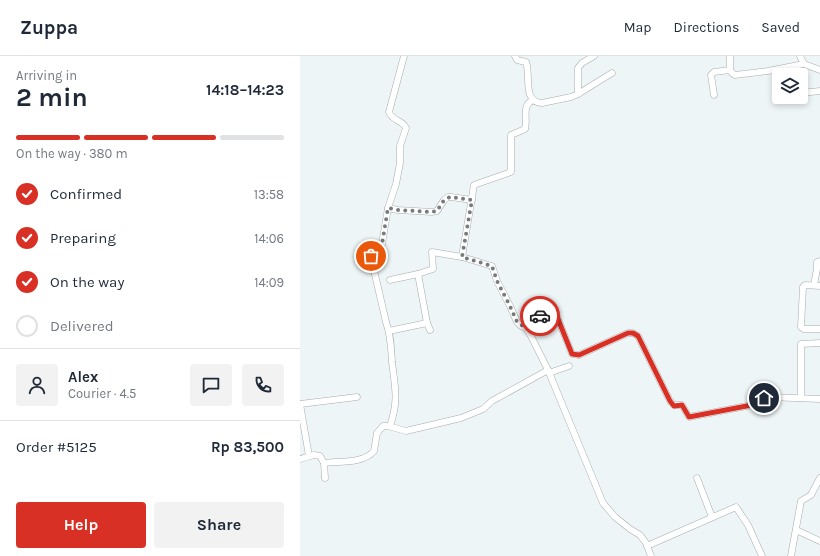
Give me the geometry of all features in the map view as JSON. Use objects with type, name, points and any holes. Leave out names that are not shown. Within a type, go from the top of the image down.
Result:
[{"type":"street","points":[[390,426],[395,411],[396,393],[389,331],[370,253],[382,244],[388,208],[396,184],[400,163],[400,146],[406,129],[405,125],[391,117],[389,112],[404,56]]},
{"type":"street","points":[[515,56],[517,60],[527,63],[528,87],[533,100],[542,103],[571,97],[612,73]]},
{"type":"street","points":[[578,94],[578,68],[582,63],[594,56]]},
{"type":"street","points":[[730,56],[730,70],[733,74],[768,72],[804,64],[820,70]]},
{"type":"street","points":[[800,56],[804,64]]},
{"type":"street","points":[[714,95],[712,74],[730,70]]},
{"type":"street","points":[[808,92],[820,91]]},
{"type":"street","points":[[462,257],[475,184],[511,172],[511,135],[525,128],[526,108],[529,102],[533,100]]},
{"type":"street","points":[[388,208],[432,212],[437,211],[444,200],[450,197],[472,200]]},
{"type":"street","points":[[390,280],[434,269],[431,254],[432,251],[462,257],[492,266],[497,281],[517,322],[526,328],[531,336],[548,372],[603,502],[615,517],[640,535],[651,556]]},
{"type":"street","points":[[820,261],[817,262],[817,286],[805,285],[803,288],[801,328],[820,329]]},
{"type":"street","points":[[418,274],[427,323],[430,330]]},
{"type":"street","points":[[526,328],[540,316],[554,314],[558,319],[572,354],[575,355],[579,355],[628,333],[633,333],[638,336],[670,401],[674,406],[682,405],[689,417],[752,405],[759,403],[764,398],[820,399]]},
{"type":"street","points":[[389,331],[427,323]]},
{"type":"street","points":[[801,398],[801,345],[804,343],[820,343]]},
{"type":"street","points":[[324,463],[354,460],[367,456],[374,451],[377,433],[384,426],[390,426],[400,431],[406,431],[461,418],[484,409],[492,401],[548,372],[569,366]]},
{"type":"street","points":[[308,456],[300,404],[358,396]]},
{"type":"street","points":[[300,459],[308,456],[320,456],[324,463],[325,478]]},
{"type":"street","points":[[697,478],[712,517]]},
{"type":"street","points":[[791,556],[801,502],[811,496],[820,478]]},
{"type":"street","points":[[647,546],[712,517],[737,508],[748,525],[762,556]]},
{"type":"street","points":[[796,530],[820,541]]},
{"type":"way so far","points":[[371,256],[371,251],[382,244],[383,230],[388,208],[435,212],[446,198],[451,197],[472,200],[462,257],[492,266],[497,281],[518,324],[526,328],[540,316]]},
{"type":"route","points":[[540,316],[554,314],[558,319],[572,354],[575,355],[579,355],[628,333],[633,333],[638,336],[670,401],[674,406],[682,405],[689,417],[692,418],[752,405],[759,403],[764,398]]}]
